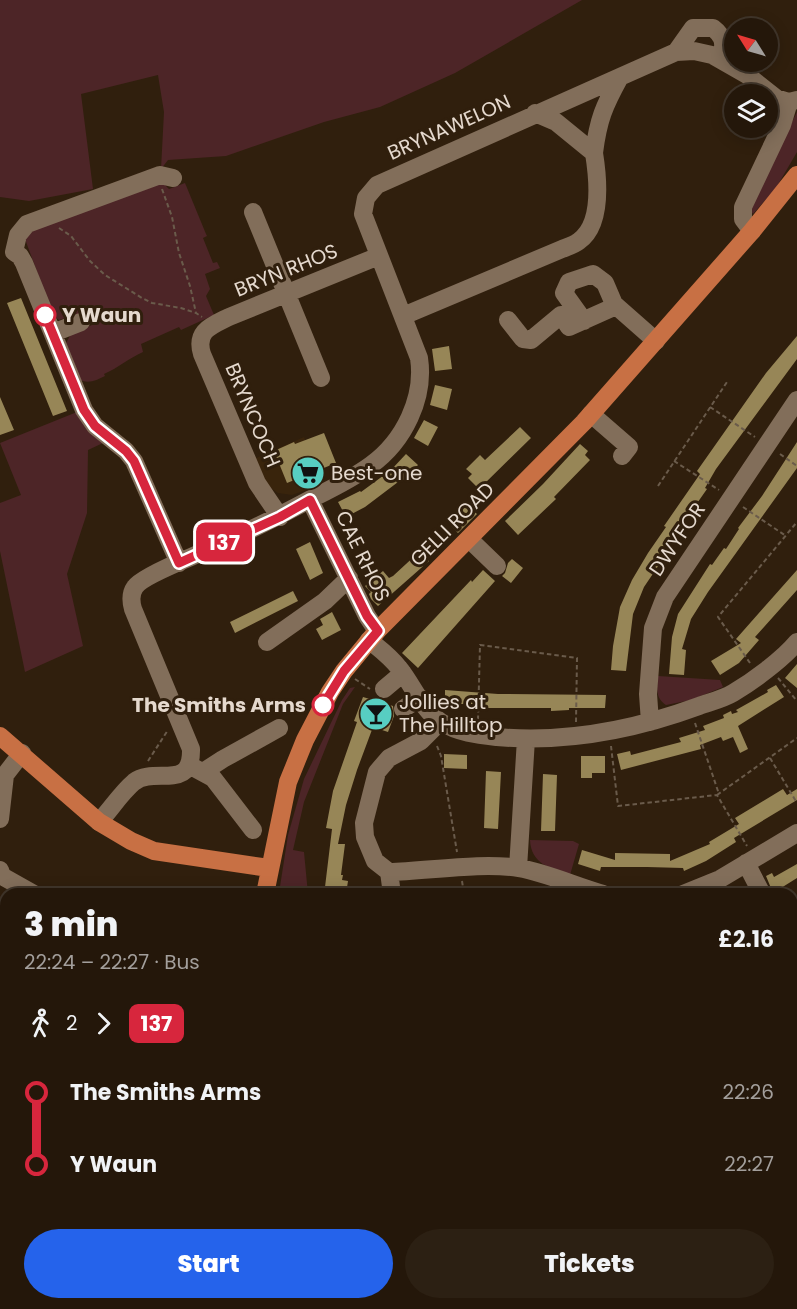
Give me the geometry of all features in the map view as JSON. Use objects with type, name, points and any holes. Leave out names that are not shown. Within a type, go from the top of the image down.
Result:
[{"type":"main road","name":"GELLI ROAD","points":[[266,888],[288,782],[305,740],[339,678],[373,636],[527,482],[591,414],[752,231],[797,175]]},
{"type":"main road","points":[[0,736],[99,822],[131,841],[154,851],[269,868]]},
{"type":"street","points":[[676,52],[693,28],[713,28],[722,37],[724,48],[720,59]]},
{"type":"street","name":"BRYNAWELON","points":[[280,517],[340,484],[382,456],[405,426],[420,390],[421,372],[416,345],[363,214],[366,198],[377,184],[676,52],[694,51],[720,59],[747,75],[776,98],[793,101],[743,207],[743,219],[752,231]]},
{"type":"street","points":[[403,316],[580,241],[591,225],[597,206],[598,179],[594,153],[597,126],[604,105],[620,77]]},
{"type":"street","points":[[535,113],[556,122],[594,153]]},
{"type":"street","points":[[167,176],[27,224],[7,253],[20,256],[24,263],[84,410],[95,426],[126,451],[134,461],[179,563]]},
{"type":"street","points":[[253,212],[321,378]]},
{"type":"street","name":"BRYN RHOS","points":[[210,326],[379,256]]},
{"type":"street","points":[[584,321],[564,293],[569,282],[593,274],[605,283],[616,306],[656,341]]},
{"type":"street","points":[[508,320],[523,339],[531,340],[561,315],[569,327],[616,306]]},
{"type":"street","points":[[53,333],[81,322]]},
{"type":"street","name":"BRYNCOCH","points":[[210,326],[201,337],[202,354],[257,483],[280,517]]},
{"type":"street","name":"DWYFOR","points":[[650,722],[648,694],[654,628],[665,597],[797,400]]},
{"type":"street","points":[[591,414],[629,447],[622,456]]},
{"type":"street","name":"CAE RHOS","points":[[310,500],[367,616],[373,636],[431,714],[435,727]]},
{"type":"street","points":[[253,830],[213,778],[196,768],[191,749],[131,602],[135,587],[140,582],[280,517]]},
{"type":"street","points":[[469,539],[497,566]]},
{"type":"street","points":[[267,642],[325,601],[349,578]]},
{"type":"street","points":[[585,888],[537,872],[498,866],[389,872],[375,861],[365,837],[364,824],[377,772],[389,758],[421,741],[435,727],[477,735],[526,739],[576,737],[650,722],[731,694],[764,671],[797,642]]},
{"type":"street","points":[[384,689],[403,674]]},
{"type":"street","points":[[403,709],[420,698]]},
{"type":"street","points":[[99,822],[136,781],[150,776],[176,776],[223,759],[279,728]]},
{"type":"street","points":[[518,868],[526,739]]},
{"type":"street","points":[[0,819],[5,775],[22,753]]},
{"type":"street","points":[[698,888],[720,879],[797,833]]},
{"type":"street","points":[[750,861],[760,888]]},
{"type":"street","points":[[0,870],[2,876],[23,888]]},
{"type":"street","points":[[389,872],[391,888]]},
{"type":"path","points":[[167,176],[162,192],[172,218],[196,314]]},
{"type":"path","points":[[55,226],[71,236],[90,261],[105,275],[152,303],[181,308],[196,314],[210,326]]},
{"type":"path","points":[[658,486],[727,382]]},
{"type":"path","points":[[710,407],[797,466]]},
{"type":"path","points":[[674,461],[786,536]]},
{"type":"path","points":[[797,522],[718,617],[764,671],[797,701]]},
{"type":"path","points":[[477,735],[480,645],[577,658],[576,737]]},
{"type":"path","points":[[690,709],[718,795],[750,861]]},
{"type":"path","points":[[148,761],[177,716]]},
{"type":"path","points":[[435,727],[463,888]]},
{"type":"path","points":[[609,730],[618,806],[718,795],[797,738]]},
{"type":"path","points":[[770,758],[797,803]]},
{"type":"shaded area","points":[[0,0],[582,0],[455,73],[380,107],[324,122],[226,156],[168,160],[161,169],[164,112],[158,75],[81,94],[93,189],[29,201],[0,197]]},
{"type":"shaded area","points":[[797,112],[797,152],[776,188],[753,214],[749,209]]},
{"type":"shaded area","points":[[163,183],[169,189],[185,183],[207,236],[203,238],[213,263],[217,262],[220,268],[205,274],[210,289],[206,296],[214,315],[141,344],[143,352],[104,374],[105,376],[90,382],[80,380],[66,343],[71,334],[92,325],[86,312],[59,320],[53,315],[25,239],[30,231]]},
{"type":"shaded area","points":[[77,412],[103,443],[88,450],[87,513],[67,574],[83,646],[25,672],[0,551],[0,503],[21,495],[0,443]]},
{"type":"shaded area","points":[[304,437],[323,484],[292,495],[278,493],[268,486],[254,459]]},
{"type":"shaded area","points":[[658,676],[720,680],[723,687],[691,700],[666,705],[658,696]]},
{"type":"shaded area","points":[[355,687],[343,704],[304,802],[293,850],[304,852],[307,888],[280,888],[288,835],[304,779],[350,688]]},
{"type":"shaded area","points":[[530,840],[573,841],[579,844],[570,875],[538,860],[531,848]]},
{"type":"building","points":[[21,298],[67,411],[53,416],[7,303]]},
{"type":"building","points":[[797,336],[797,359],[716,469],[705,488],[707,489],[672,539],[675,541],[644,587],[633,614],[626,671],[611,670],[620,607],[632,580],[666,527],[664,526],[700,474],[697,471],[766,373]]},
{"type":"building","points":[[449,346],[452,369],[435,371],[432,349]]},
{"type":"building","points":[[435,385],[452,389],[447,410],[430,405]]},
{"type":"building","points":[[0,397],[14,430],[0,435]]},
{"type":"building","points":[[424,420],[438,427],[428,446],[414,438]]},
{"type":"building","points":[[520,427],[531,438],[479,489],[468,478],[472,474],[466,469],[480,455],[485,460]]},
{"type":"building","points":[[324,433],[336,463],[287,483],[274,451]]},
{"type":"building","points":[[797,442],[797,468],[691,619],[682,649],[686,650],[684,675],[669,674],[672,637],[678,614],[710,564],[712,565],[724,548],[726,549]]},
{"type":"building","points":[[580,444],[588,451],[585,455],[590,460],[554,497],[556,499],[518,535],[505,521]]},
{"type":"building","points":[[406,454],[418,465],[404,480],[402,479],[365,507],[346,517],[338,502],[361,492],[391,470]]},
{"type":"building","points":[[467,505],[477,514],[458,533],[451,526],[459,518],[456,515]]},
{"type":"building","points":[[310,542],[323,573],[310,580],[296,549]]},
{"type":"building","points":[[419,552],[429,561],[378,606],[371,599],[369,594],[371,592],[365,586],[383,571],[389,578],[393,576]]},
{"type":"building","points":[[512,559],[523,568],[511,583],[502,576]]},
{"type":"building","points":[[483,570],[495,581],[418,668],[402,653]]},
{"type":"building","points":[[797,570],[797,590],[755,637],[759,640],[739,663],[720,675],[711,661],[741,643],[736,639]]},
{"type":"building","points":[[293,591],[298,601],[235,633],[230,622]]},
{"type":"building","points":[[332,612],[341,630],[322,640],[316,629],[323,625],[320,619]]},
{"type":"building","points":[[797,664],[797,688],[785,678]]},
{"type":"building","points":[[776,685],[784,697],[738,726],[748,749],[740,753],[733,737],[723,741],[721,737],[700,745],[701,749],[621,770],[617,754],[630,751],[631,755],[681,742],[679,738],[705,730],[703,726],[724,718],[723,715],[731,711],[732,714],[738,712],[736,710]]},
{"type":"building","points":[[445,690],[498,694],[606,695],[605,708],[569,708],[569,710],[551,711],[551,708],[484,708],[484,704],[445,704]]},
{"type":"building","points":[[363,697],[393,706],[394,716],[388,732],[373,727],[346,805],[338,844],[345,844],[341,875],[343,875],[342,880],[348,881],[347,888],[325,887],[332,829],[326,828],[333,791],[357,722],[354,721]]},
{"type":"building","points":[[444,754],[467,755],[467,769],[444,768]]},
{"type":"building","points":[[581,756],[605,756],[605,773],[592,773],[592,778],[581,778]]},
{"type":"building","points":[[486,771],[501,772],[498,829],[484,828]]},
{"type":"building","points":[[543,774],[557,775],[555,831],[541,831]]},
{"type":"building","points":[[783,789],[787,795],[797,789],[797,800],[734,838],[736,842],[706,861],[684,871],[683,868],[601,867],[600,871],[578,864],[582,850],[615,860],[615,853],[670,854],[670,861],[710,844],[709,842],[739,824],[735,818]]},
{"type":"building","points":[[797,864],[797,878],[781,888],[771,888],[766,876],[772,873],[774,877]]},
{"type":"bus line","name":"137","points":[[45,315],[84,410],[95,426],[126,451],[134,461],[179,563],[280,517],[310,500],[367,616],[378,631],[344,671],[323,705]]},
{"type":"place","name":"Y Waun","points":[[45,315]]},
{"type":"place","name":"Best-one","points":[[308,473]]},
{"type":"place","name":"The Smiths Arms","points":[[323,705]]},
{"type":"place","name":"Jollies at The Hilltop","points":[[376,714]]}]
